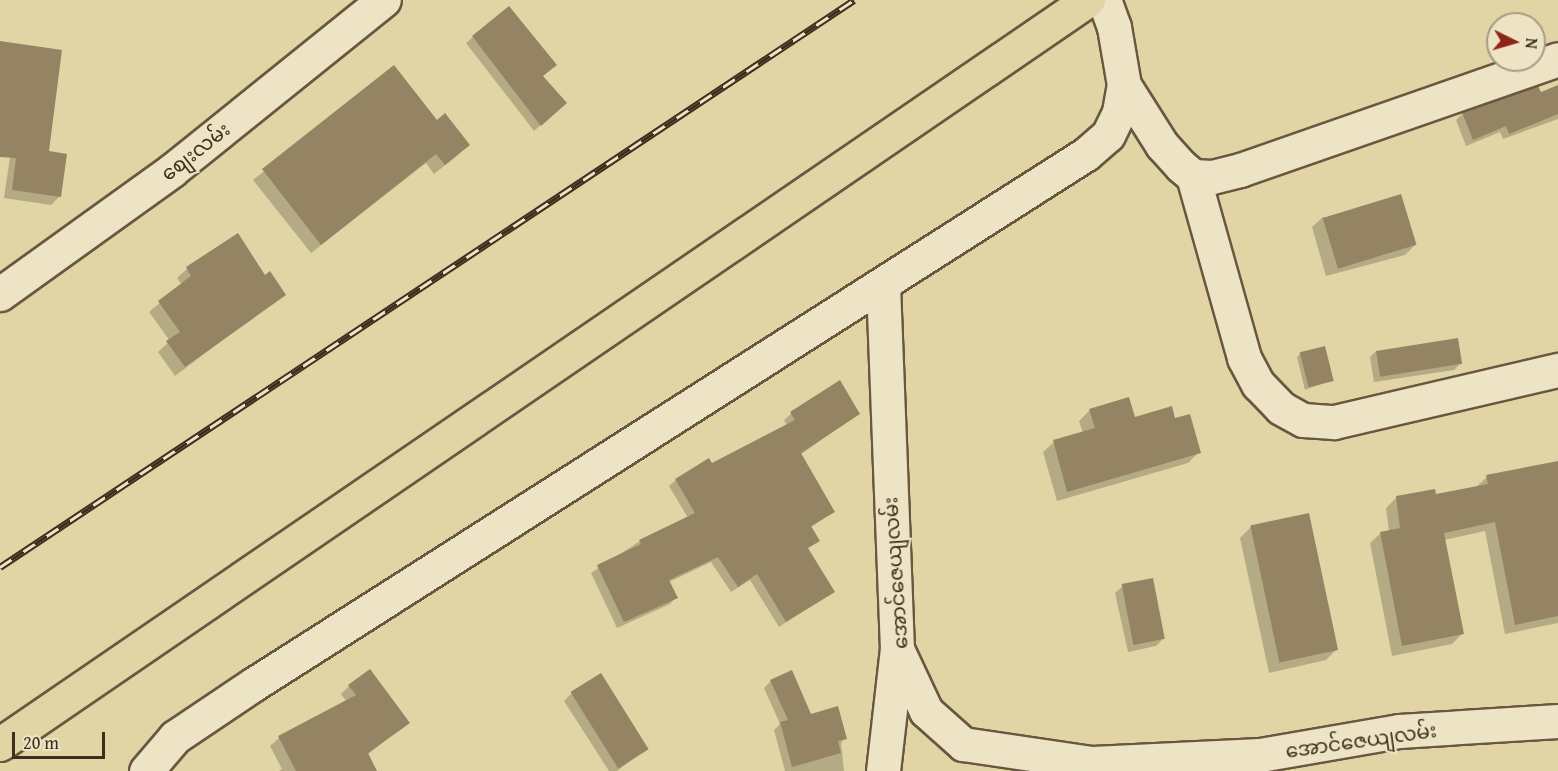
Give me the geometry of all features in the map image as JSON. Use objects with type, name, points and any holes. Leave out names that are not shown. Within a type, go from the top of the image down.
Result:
[{"type":"highway","points":[[0,744],[1088,0]]},
{"type":"street","name":"စျေးလမ်း","points":[[0,294],[171,171],[384,0]]},
{"type":"street","points":[[146,771],[175,737],[254,684],[1086,154],[1107,135],[1119,112],[1124,85],[1114,27],[1104,0]]},
{"type":"street","points":[[1193,176],[1212,177],[1240,170],[1558,59]]},
{"type":"street","points":[[1124,85],[1162,145],[1193,176],[1244,358],[1258,384],[1281,408],[1303,420],[1334,422],[1558,370]]},
{"type":"street","name":"အောင်ဇေယျလမ်း","points":[[883,285],[897,649],[926,711],[963,744],[1092,767],[1260,755],[1399,731],[1558,721]]},
{"type":"street","points":[[884,771],[897,649]]},
{"type":"building","points":[[509,6],[557,65],[543,76],[567,103],[541,126],[472,36]]},
{"type":"building","points":[[0,41],[62,50],[49,151],[67,154],[61,197],[12,190],[16,158],[0,157]]},
{"type":"building","points":[[394,65],[437,120],[445,113],[470,145],[445,165],[436,154],[321,245],[262,169]]},
{"type":"building","points":[[1558,85],[1558,114],[1509,134],[1506,126],[1473,140],[1462,112],[1538,86],[1541,92]]},
{"type":"building","points":[[1401,194],[1416,245],[1338,269],[1323,218]]},
{"type":"building","points":[[238,233],[265,275],[270,271],[286,295],[185,367],[166,341],[180,332],[158,301],[191,276],[186,267]]},
{"type":"building","points":[[1458,338],[1462,364],[1380,377],[1376,351]]},
{"type":"building","points":[[1325,346],[1334,381],[1308,387],[1300,352]]},
{"type":"building","points":[[840,380],[860,414],[801,453],[835,512],[811,526],[820,541],[808,548],[835,592],[786,622],[757,574],[738,587],[718,557],[669,580],[678,598],[624,622],[597,565],[641,544],[639,540],[695,513],[675,479],[709,458],[712,463],[795,420],[790,412]]},
{"type":"building","points":[[1129,397],[1135,417],[1172,406],[1175,418],[1190,414],[1201,453],[1067,492],[1053,440],[1095,428],[1089,409]]},
{"type":"building","points":[[1558,461],[1558,616],[1515,625],[1495,522],[1444,533],[1464,634],[1402,646],[1380,532],[1400,528],[1396,496],[1435,489],[1436,494],[1488,484],[1486,475]]},
{"type":"building","points":[[1309,513],[1338,650],[1279,662],[1250,525]]},
{"type":"building","points":[[1153,578],[1165,639],[1133,645],[1122,584]]},
{"type":"building","points":[[370,669],[410,723],[368,753],[377,771],[296,771],[278,736],[356,695],[348,685]]},
{"type":"building","points":[[792,670],[811,714],[838,706],[847,739],[838,741],[841,753],[792,767],[780,722],[788,720],[770,680]]},
{"type":"building","points":[[601,673],[649,749],[618,768],[570,692]]},
{"type":"railway","points":[[0,567],[854,0]]}]
